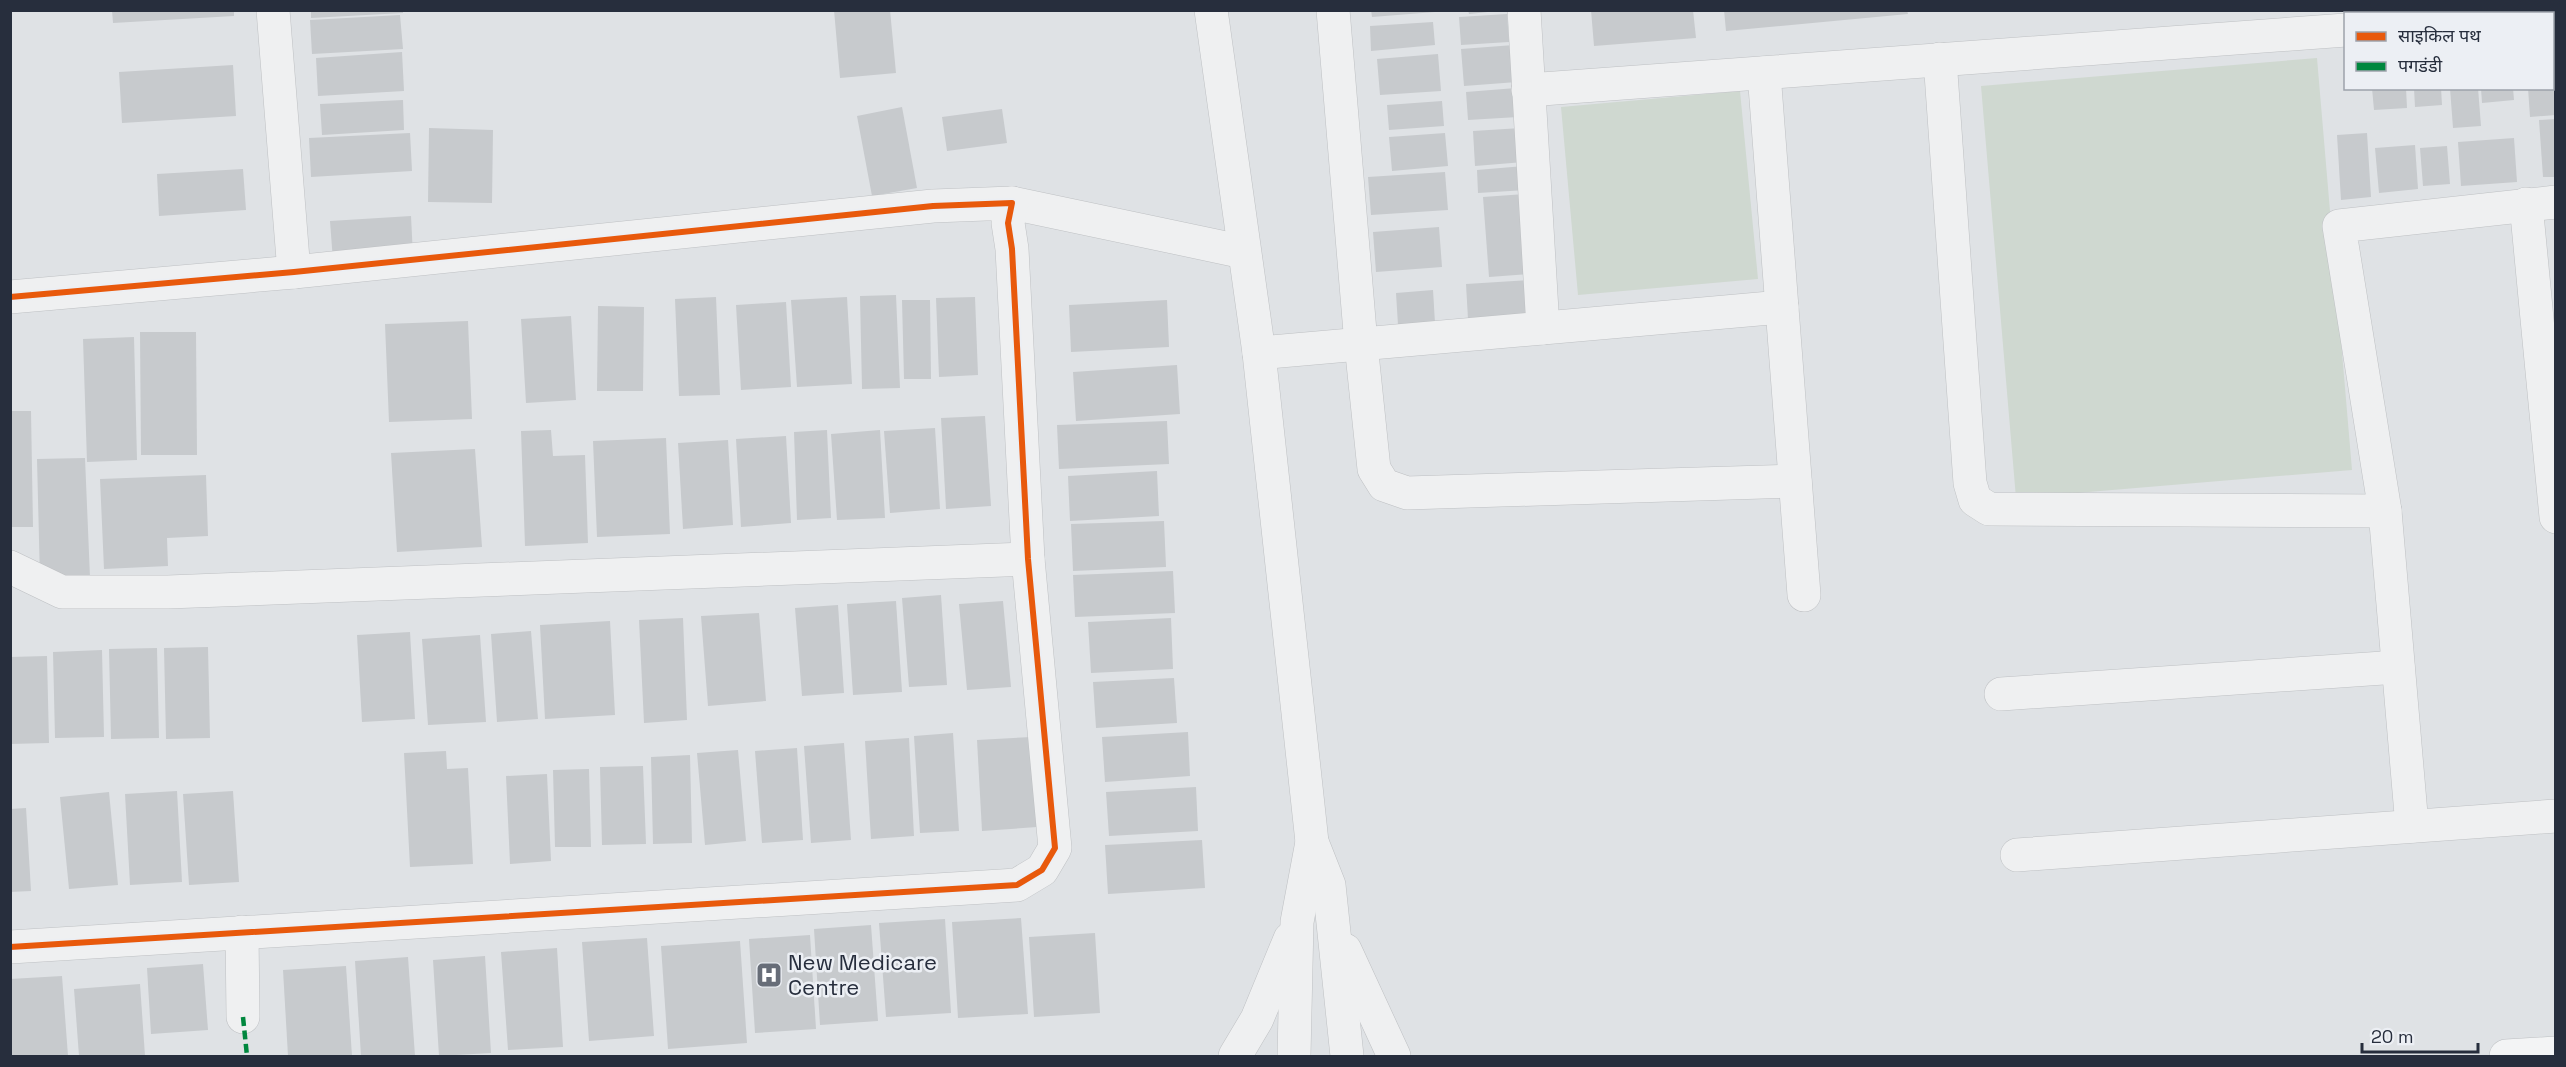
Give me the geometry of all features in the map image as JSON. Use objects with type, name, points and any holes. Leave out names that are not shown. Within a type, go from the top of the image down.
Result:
[{"type":"main road","points":[[2506,1056],[2556,1053]]},
{"type":"street","points":[[273,10],[294,272]]},
{"type":"street","points":[[1211,10],[1259,353],[1312,842],[1329,885],[1347,1056]]},
{"type":"street","points":[[1333,10],[1360,344],[1374,469],[1384,484],[1407,494],[1795,481]]},
{"type":"street","points":[[1524,10],[1542,328]]},
{"type":"street","points":[[1528,90],[2344,30]]},
{"type":"street","points":[[1940,59],[1970,483],[1975,500],[1989,509],[2385,511]]},
{"type":"street","points":[[1764,73],[1804,595]]},
{"type":"street","points":[[10,947],[1017,885],[1042,870],[1055,848],[1028,559],[1012,249],[1008,223],[1012,203]]},
{"type":"street","points":[[10,297],[294,272],[933,206],[1012,203],[1244,252]]},
{"type":"street","points":[[2412,826],[2385,511],[2339,226],[2541,203],[2556,517]]},
{"type":"street","points":[[1259,353],[1782,307]]},
{"type":"street","points":[[10,567],[62,592],[168,592],[1028,559]]},
{"type":"street","points":[[2001,694],[2398,668]]},
{"type":"street","points":[[2018,855],[2556,816]]},
{"type":"street","points":[[1294,1056],[1298,922],[1312,842]]},
{"type":"street","points":[[1332,920],[1394,1056]]},
{"type":"street","points":[[1235,1056],[1257,1019],[1298,922]]},
{"type":"street","points":[[242,932],[243,1017]]},
{"type":"shaded area","points":[[2317,58],[2352,470],[2016,498],[1981,86]]},
{"type":"shaded area","points":[[1740,91],[1758,279],[1578,295],[1561,107]]},
{"type":"building","points":[[112,10],[234,10],[234,16],[113,23]]},
{"type":"building","points":[[311,10],[403,10],[403,13],[311,18]]},
{"type":"building","points":[[834,10],[890,10],[896,73],[840,78]]},
{"type":"building","points":[[1371,10],[1435,10],[1435,12],[1372,17]]},
{"type":"building","points":[[1468,10],[1488,10],[1488,12],[1469,14]]},
{"type":"building","points":[[1591,10],[1693,10],[1696,38],[1594,46]]},
{"type":"building","points":[[1724,10],[1907,10],[1908,14],[1726,31]]},
{"type":"building","points":[[1507,14],[1509,42],[1461,45],[1459,17]]},
{"type":"building","points":[[400,15],[403,49],[312,54],[310,20]]},
{"type":"building","points":[[1433,22],[1435,45],[1371,51],[1370,26]]},
{"type":"building","points":[[1514,45],[1517,82],[1464,86],[1461,49]]},
{"type":"building","points":[[402,52],[404,91],[318,96],[316,58]]},
{"type":"building","points":[[1438,54],[1441,91],[1380,95],[1377,59]]},
{"type":"building","points":[[2554,63],[2556,63],[2556,115],[2530,117],[2528,90],[2554,90]]},
{"type":"building","points":[[233,65],[236,116],[122,123],[119,72]]},
{"type":"building","points":[[1516,88],[1518,117],[1468,120],[1466,92]]},
{"type":"building","points":[[2372,90],[2406,90],[2407,108],[2374,110]]},
{"type":"building","points":[[2414,90],[2441,90],[2442,105],[2415,107]]},
{"type":"building","points":[[2450,90],[2478,90],[2481,126],[2453,128]]},
{"type":"building","points":[[2481,90],[2513,90],[2514,100],[2482,103]]},
{"type":"building","points":[[403,100],[404,130],[322,135],[320,104]]},
{"type":"building","points":[[1442,101],[1444,126],[1389,130],[1387,105]]},
{"type":"building","points":[[902,107],[917,188],[872,196],[857,116]]},
{"type":"building","points":[[1002,109],[1007,143],[947,151],[942,117]]},
{"type":"building","points":[[2556,119],[2556,177],[2543,177],[2539,120]]},
{"type":"building","points":[[429,128],[493,130],[492,203],[428,202]]},
{"type":"building","points":[[1521,128],[1524,162],[1475,166],[1473,131]]},
{"type":"building","points":[[410,133],[412,171],[311,177],[309,138]]},
{"type":"building","points":[[1445,133],[1448,166],[1392,171],[1389,137]]},
{"type":"building","points":[[2367,133],[2371,197],[2341,200],[2337,135]]},
{"type":"building","points":[[2514,138],[2517,182],[2461,186],[2458,142]]},
{"type":"building","points":[[2415,145],[2418,189],[2379,193],[2375,148]]},
{"type":"building","points":[[2447,146],[2450,184],[2423,186],[2420,148]]},
{"type":"building","points":[[1524,166],[1526,190],[1478,193],[1477,170]]},
{"type":"building","points":[[243,169],[246,210],[159,216],[157,174]]},
{"type":"building","points":[[1445,172],[1448,210],[1371,215],[1368,177]]},
{"type":"building","points":[[1525,194],[1531,274],[1489,277],[1483,197]]},
{"type":"building","points":[[411,216],[413,256],[333,261],[330,221]]},
{"type":"building","points":[[1439,227],[1442,267],[1376,272],[1373,232]]},
{"type":"building","points":[[1530,280],[1532,314],[1468,319],[1466,284]]},
{"type":"building","points":[[1433,290],[1435,323],[1398,325],[1396,293]]},
{"type":"building","points":[[896,295],[900,388],[862,389],[860,296]]},
{"type":"building","points":[[716,297],[720,395],[679,396],[675,299]]},
{"type":"building","points":[[847,297],[852,384],[797,387],[791,300]]},
{"type":"building","points":[[975,297],[978,375],[939,377],[936,298]]},
{"type":"building","points":[[902,300],[930,300],[931,379],[904,379]]},
{"type":"building","points":[[1167,300],[1169,347],[1071,352],[1069,305]]},
{"type":"building","points":[[786,302],[791,387],[741,390],[736,305]]},
{"type":"building","points":[[598,306],[644,307],[643,391],[597,391]]},
{"type":"building","points":[[571,316],[576,400],[526,403],[521,319]]},
{"type":"building","points":[[468,321],[472,419],[389,422],[385,324]]},
{"type":"building","points":[[140,332],[196,332],[197,455],[141,455]]},
{"type":"building","points":[[134,337],[137,460],[87,462],[83,339]]},
{"type":"building","points":[[1177,365],[1180,414],[1076,421],[1073,372]]},
{"type":"building","points":[[10,411],[31,411],[33,527],[10,527]]},
{"type":"building","points":[[985,416],[991,506],[946,509],[941,418]]},
{"type":"building","points":[[1167,421],[1169,464],[1059,469],[1057,425]]},
{"type":"building","points":[[935,428],[940,509],[890,513],[884,431]]},
{"type":"building","points":[[551,430],[553,456],[585,455],[588,543],[525,546],[521,431]]},
{"type":"building","points":[[827,430],[831,518],[797,520],[794,432]]},
{"type":"building","points":[[880,430],[885,518],[837,520],[831,434]]},
{"type":"building","points":[[786,436],[791,523],[741,527],[736,439]]},
{"type":"building","points":[[666,438],[670,534],[597,537],[593,441]]},
{"type":"building","points":[[728,440],[733,525],[683,529],[678,443]]},
{"type":"building","points":[[475,449],[482,547],[397,552],[391,453]]},
{"type":"building","points":[[85,458],[90,577],[40,579],[37,459]]},
{"type":"building","points":[[1157,471],[1159,516],[1070,521],[1068,476]]},
{"type":"building","points":[[206,475],[208,536],[167,538],[168,566],[104,569],[100,479]]},
{"type":"building","points":[[1164,521],[1166,567],[1073,571],[1071,524]]},
{"type":"building","points":[[1173,571],[1175,613],[1075,617],[1073,575]]},
{"type":"building","points":[[941,595],[947,685],[909,687],[902,598]]},
{"type":"building","points":[[896,601],[902,692],[853,695],[847,604]]},
{"type":"building","points":[[1003,601],[1011,687],[967,690],[959,604]]},
{"type":"building","points":[[838,605],[844,693],[802,696],[795,608]]},
{"type":"building","points":[[759,613],[766,701],[708,706],[701,616]]},
{"type":"building","points":[[683,618],[687,720],[644,723],[639,620]]},
{"type":"building","points":[[1171,618],[1173,669],[1091,673],[1088,622]]},
{"type":"building","points":[[610,621],[615,715],[545,719],[540,625]]},
{"type":"building","points":[[531,631],[538,719],[497,722],[491,634]]},
{"type":"building","points":[[410,632],[415,719],[362,722],[357,635]]},
{"type":"building","points":[[480,635],[486,722],[428,725],[422,639]]},
{"type":"building","points":[[208,647],[210,738],[166,739],[164,648]]},
{"type":"building","points":[[157,648],[159,738],[111,739],[109,649]]},
{"type":"building","points":[[102,650],[104,737],[55,738],[53,652]]},
{"type":"building","points":[[47,656],[49,743],[10,744],[10,657]]},
{"type":"building","points":[[1174,678],[1177,723],[1096,728],[1093,682]]},
{"type":"building","points":[[1188,732],[1190,776],[1105,782],[1102,737]]},
{"type":"building","points":[[953,733],[959,831],[920,833],[914,736]]},
{"type":"building","points":[[1032,737],[1037,827],[982,831],[977,740]]},
{"type":"building","points":[[909,738],[914,836],[871,839],[865,741]]},
{"type":"building","points":[[844,743],[851,840],[811,843],[804,746]]},
{"type":"building","points":[[797,748],[803,840],[762,843],[755,751]]},
{"type":"building","points":[[738,750],[746,841],[705,845],[697,753]]},
{"type":"building","points":[[446,751],[447,769],[468,768],[473,864],[410,867],[404,753]]},
{"type":"building","points":[[690,755],[692,843],[653,844],[651,757]]},
{"type":"building","points":[[643,766],[646,844],[602,845],[600,767]]},
{"type":"building","points":[[589,769],[591,847],[555,847],[553,770]]},
{"type":"building","points":[[547,774],[551,861],[510,864],[506,776]]},
{"type":"building","points":[[1196,787],[1198,831],[1109,836],[1106,792]]},
{"type":"building","points":[[177,791],[182,882],[130,885],[125,794]]},
{"type":"building","points":[[233,791],[239,882],[189,885],[183,794]]},
{"type":"building","points":[[109,792],[118,885],[69,889],[60,797]]},
{"type":"building","points":[[26,808],[31,891],[10,892],[10,809]]},
{"type":"building","points":[[1202,840],[1205,888],[1108,894],[1105,845]]},
{"type":"building","points":[[1021,918],[1028,1014],[958,1018],[952,922]]},
{"type":"building","points":[[945,919],[951,1013],[886,1017],[879,923]]},
{"type":"building","points":[[871,925],[878,1021],[820,1025],[814,929]]},
{"type":"building","points":[[1095,933],[1100,1013],[1034,1017],[1029,937]]},
{"type":"building","points":[[810,935],[816,1029],[755,1033],[749,939]]},
{"type":"building","points":[[647,938],[654,1036],[589,1041],[582,942]]},
{"type":"building","points":[[740,941],[747,1043],[668,1049],[661,946]]},
{"type":"building","points":[[557,948],[563,1047],[508,1050],[501,952]]},
{"type":"building","points":[[485,956],[491,1053],[439,1056],[433,960]]},
{"type":"building","points":[[408,957],[415,1056],[361,1056],[355,961]]},
{"type":"building","points":[[203,964],[208,1030],[151,1034],[147,968]]},
{"type":"building","points":[[346,966],[352,1056],[288,1056],[283,970]]},
{"type":"building","points":[[62,976],[68,1056],[10,1056],[10,979]]},
{"type":"building","points":[[140,984],[145,1056],[79,1056],[74,989]]},
{"type":"marked path","points":[[243,1017],[247,1056]]},
{"type":"cycle path","points":[[10,297],[294,272],[933,206],[1012,203],[1008,223],[1012,249],[1028,559],[1055,848],[1042,870],[1017,885],[10,947]]},
{"type":"place","name":"New Medicare Centre","points":[[769,975]]}]
